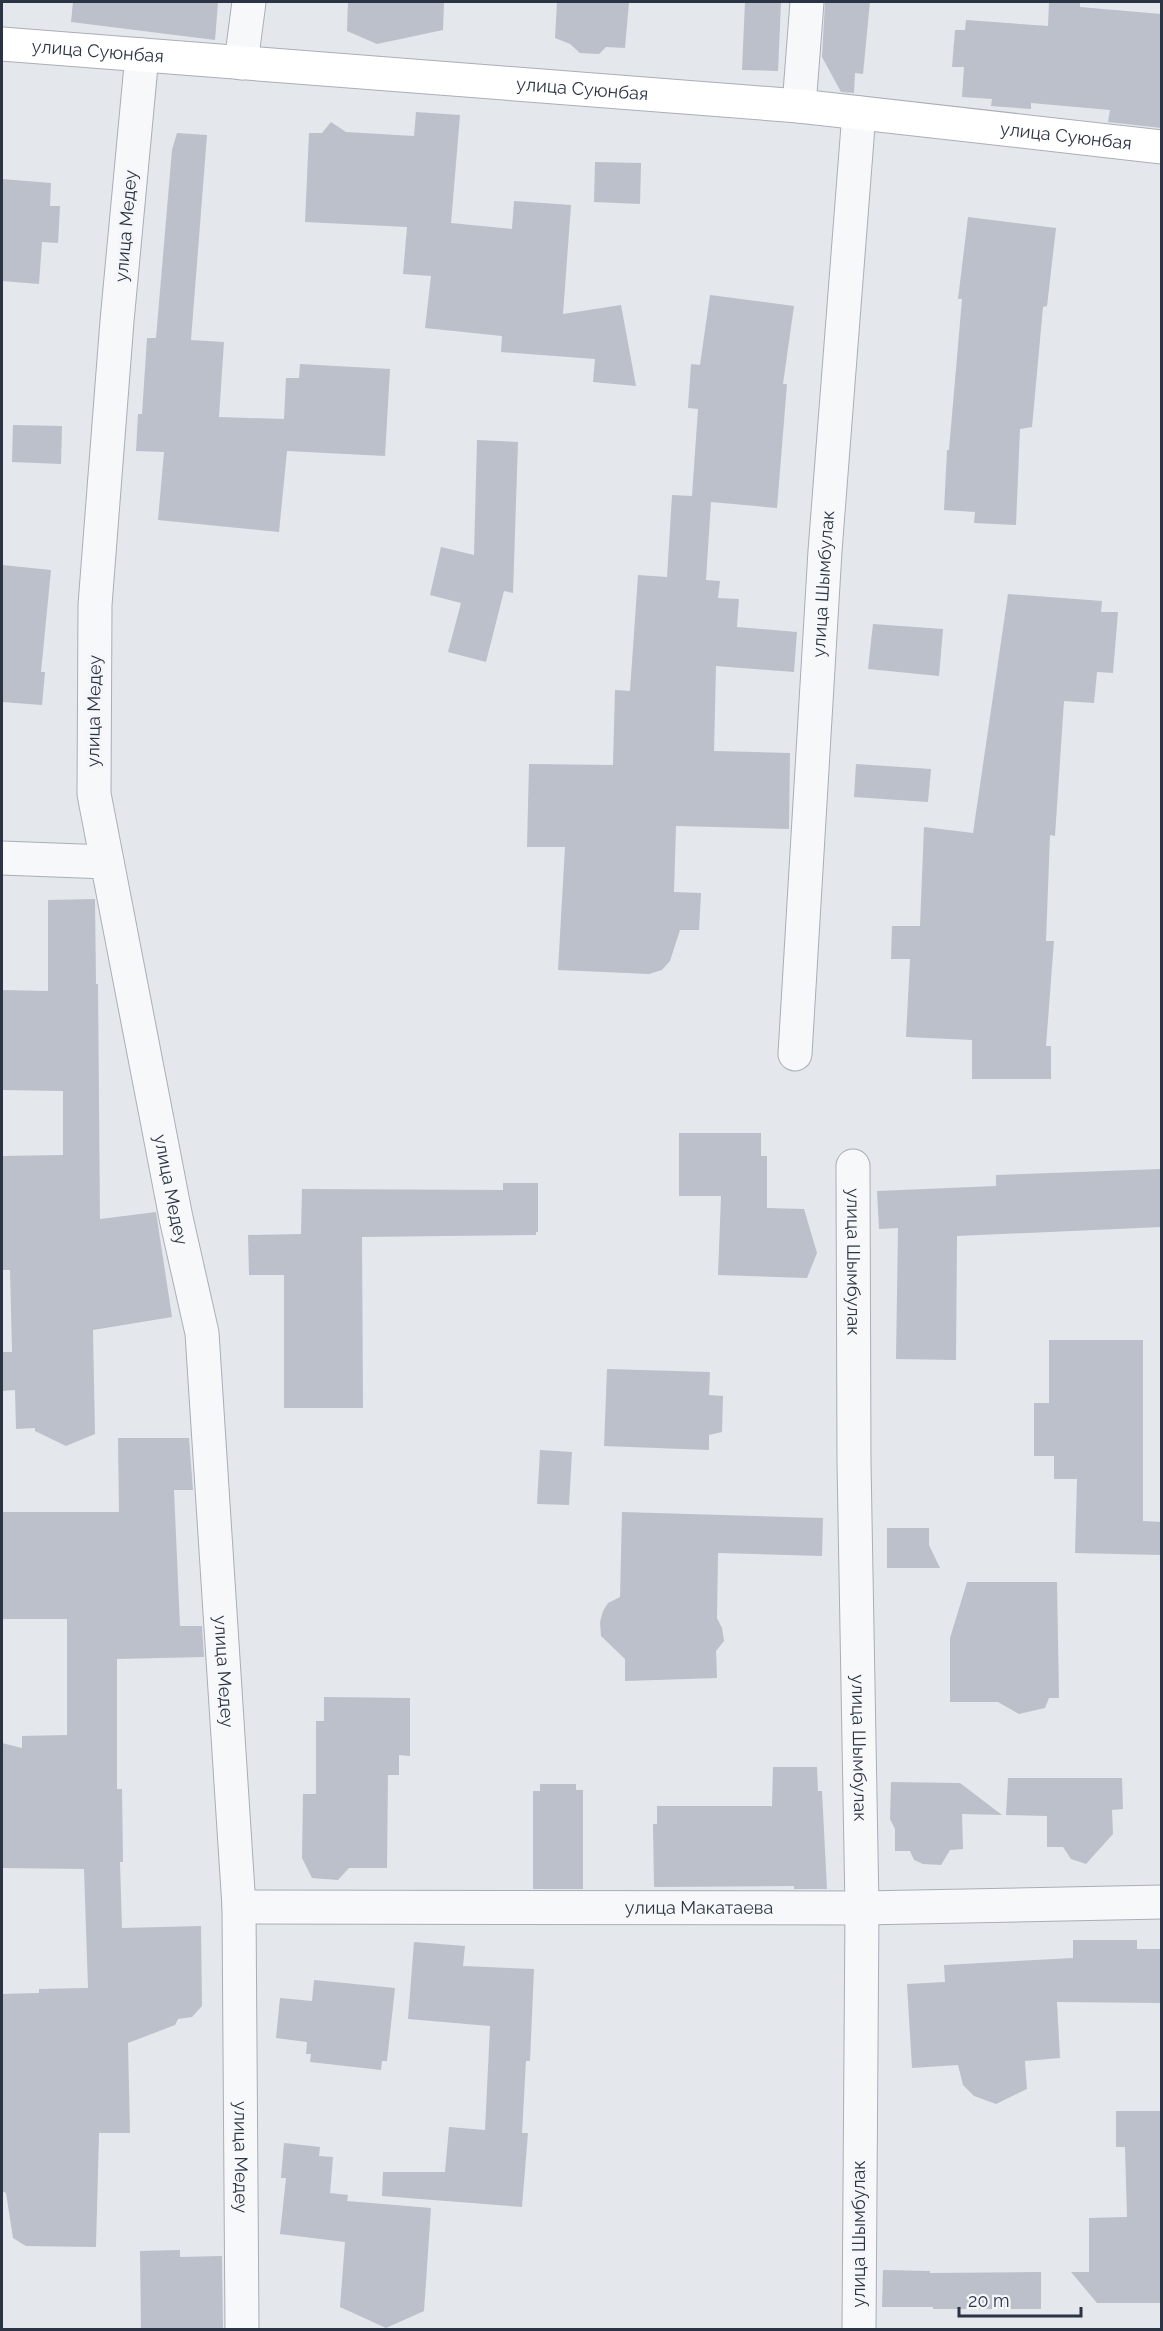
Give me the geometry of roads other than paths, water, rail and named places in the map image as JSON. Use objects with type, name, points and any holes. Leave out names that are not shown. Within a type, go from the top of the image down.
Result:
[{"type":"street","points":[[241,63],[249,2]]},
{"type":"street","points":[[799,106],[807,2]]},
{"type":"street","name":"улица Суюнбая","points":[[2,44],[799,106],[1161,147]]},
{"type":"street","name":"улица Медеу","points":[[142,55],[94,605],[94,794],[176,1218],[202,1333],[239,1907],[242,2330]]},
{"type":"street","name":"улица Шымбулак","points":[[795,1054],[825,551],[859,113]]},
{"type":"street","points":[[2,858],[107,862]]},
{"type":"street","name":"улица Шымбулак","points":[[853,1166],[854,1462],[862,1908],[859,2330]]},
{"type":"street","name":"улица Макатаева","points":[[239,1907],[862,1908],[1161,1902]]}]
